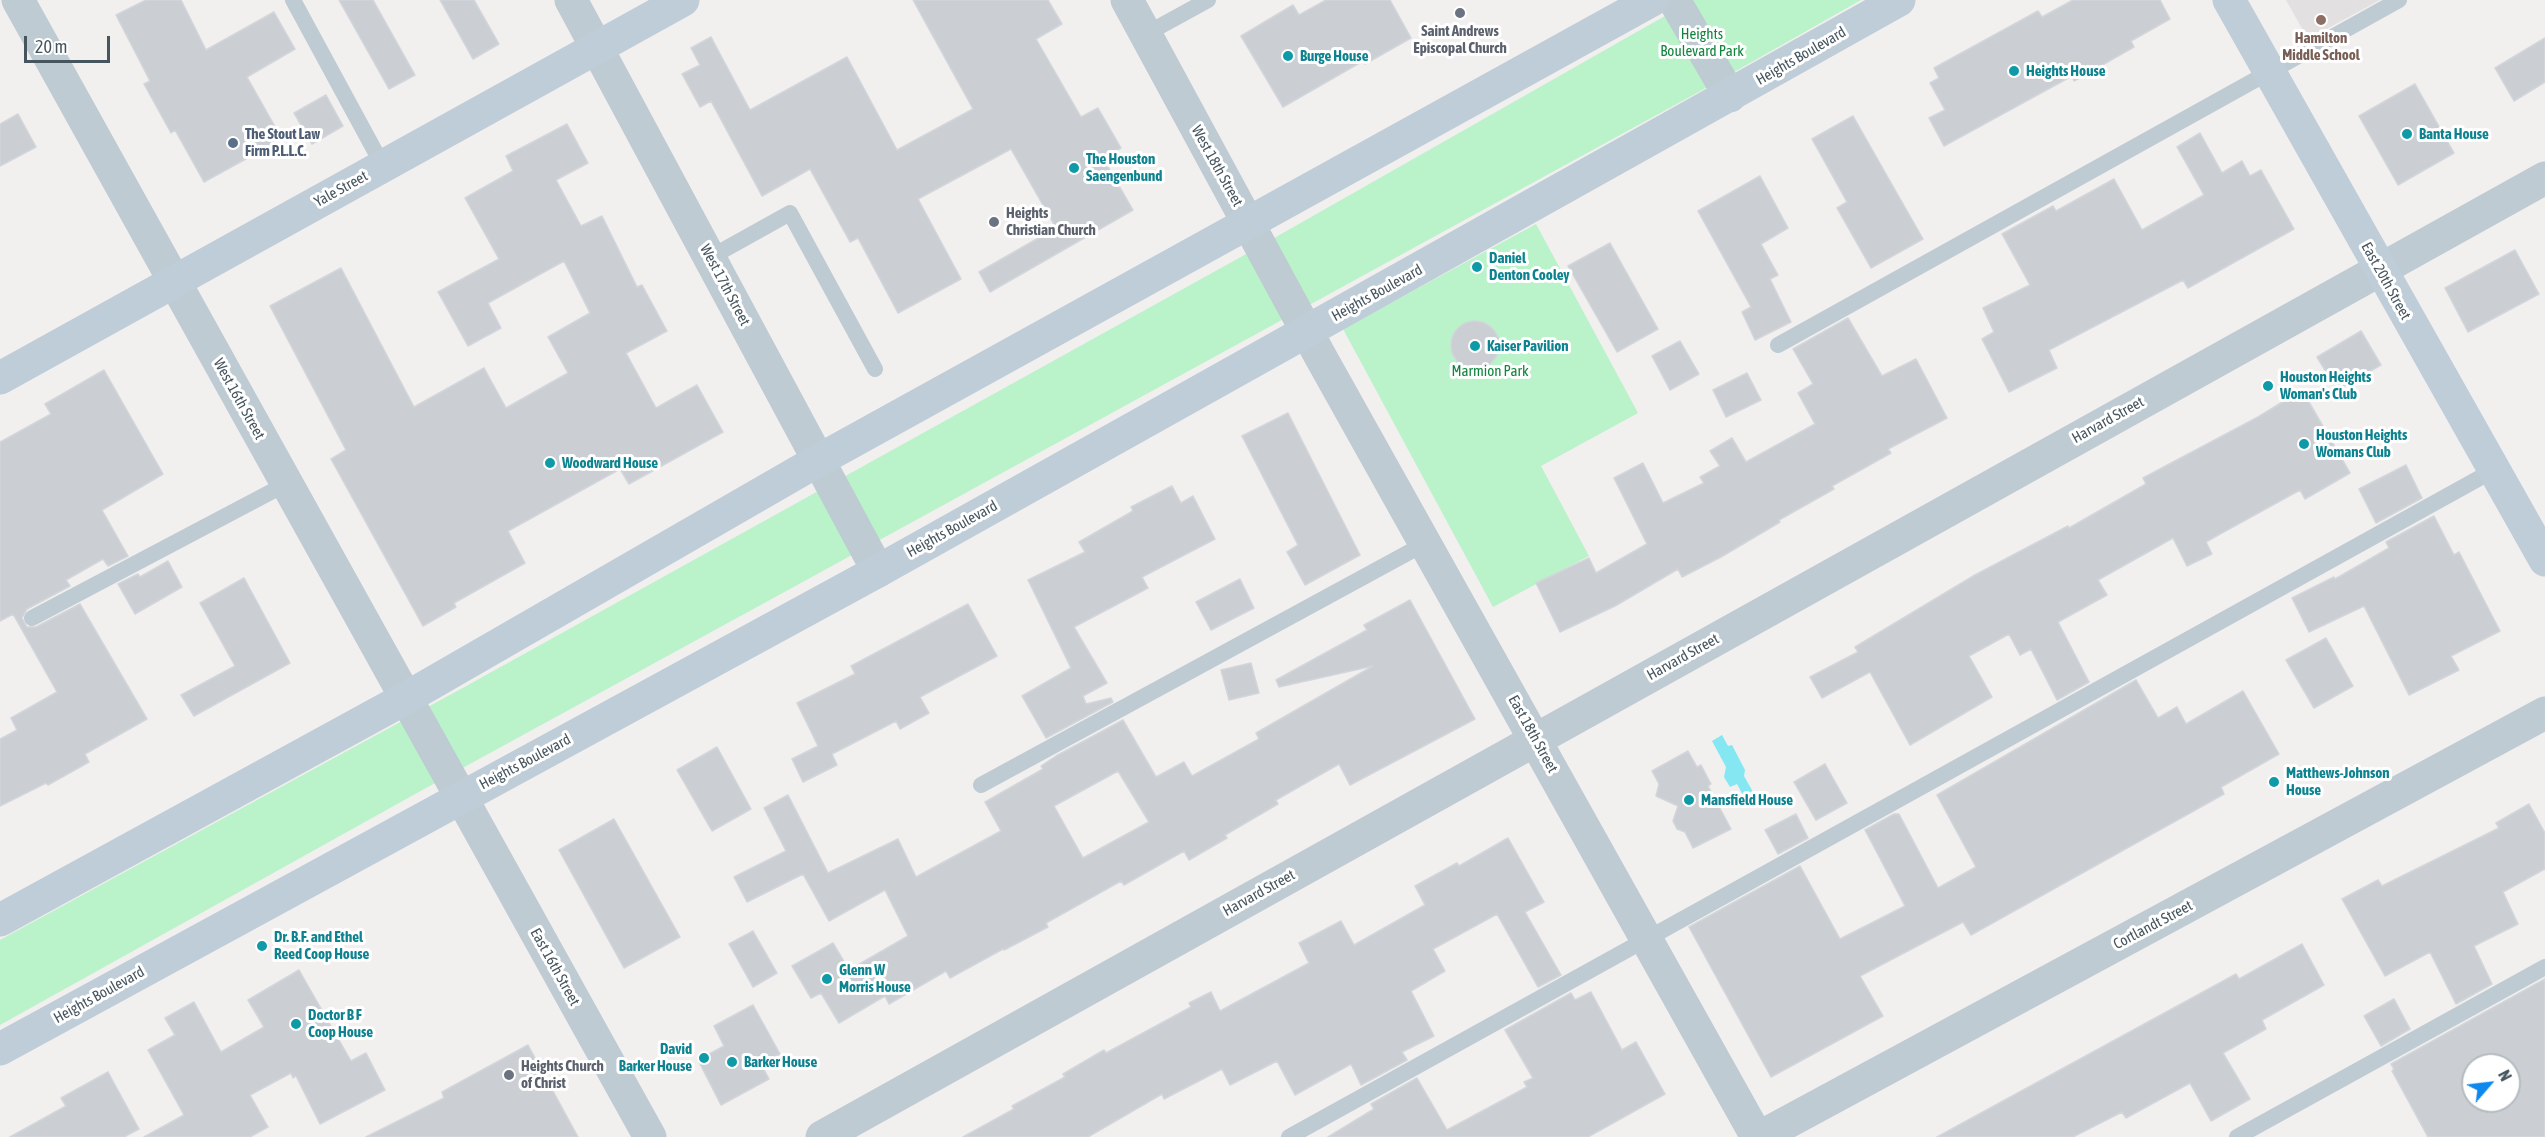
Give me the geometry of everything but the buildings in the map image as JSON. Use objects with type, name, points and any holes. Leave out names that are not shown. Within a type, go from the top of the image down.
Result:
[{"type":"main road","name":"Yale Street","points":[[0,378],[682,0]]},
{"type":"main road","points":[[0,920],[405,698],[819,460],[1652,0]]},
{"type":"main road","name":"Heights Boulevard","points":[[0,1049],[878,571],[1899,0]]},
{"type":"main road","name":"East 20th Street","points":[[2229,0],[2545,560]]},
{"type":"street","name":"West 16th Street","points":[[18,0],[460,797]]},
{"type":"street","name":"West 17th Street","points":[[572,0],[878,571]]},
{"type":"street","name":"West 18th Street","points":[[1127,0],[1307,331]]},
{"type":"street","points":[[1674,0],[1730,96]]},
{"type":"street","name":"Harvard Street","points":[[822,1137],[2545,178]]},
{"type":"street","name":"East 18th Street","points":[[1307,331],[1759,1137]]},
{"type":"street","name":"Cortlandt Street","points":[[1759,1137],[2545,713]]},
{"type":"street","name":"East 16th Street","points":[[460,797],[651,1137]]},
{"type":"lane","points":[[293,0],[383,166]]},
{"type":"lane","points":[[1146,34],[1208,0]]},
{"type":"lane","points":[[1778,345],[2399,0]]},
{"type":"lane","points":[[711,257],[790,213],[875,369]]},
{"type":"lane","points":[[1289,1137],[2494,470]]},
{"type":"lane","points":[[32,618],[286,484]]},
{"type":"lane","points":[[981,785],[1426,543]]},
{"type":"lane","points":[[2237,1137],[2545,967]]},
{"type":"shaded area","name":"Hamilton Middle School","points":[[2286,0],[2380,0],[2308,39]]},
{"type":"green space","name":"Heights Boulevard Park","points":[[1693,0],[1861,0],[1706,88],[426,788],[0,1025],[0,940],[459,690],[1239,258]]},
{"type":"green space","name":"Marmion Park","points":[[1536,224],[1638,413],[1541,466],[1589,556],[1493,607],[1343,329]]},
{"type":"water","points":[[1722,735],[1728,746],[1732,745],[1753,792],[1744,797],[1737,784],[1730,787],[1724,777],[1726,767],[1712,741]]},
{"type":"place","name":"Saint Andrews Episcopal Church","points":[[1460,13]]},
{"type":"place","name":"Hamilton Middle School","points":[[2321,20]]},
{"type":"place","name":"Burge House","points":[[1288,56]]},
{"type":"place","name":"Heights House","points":[[2014,71]]},
{"type":"place","name":"Banta House","points":[[2407,134]]},
{"type":"place","name":"The Stout Law Firm P.L.L.C.","points":[[233,143]]},
{"type":"place","name":"The Houston Saengenbund","points":[[1074,168]]},
{"type":"place","name":"Heights Christian Church","points":[[994,222]]},
{"type":"place","name":"Daniel Denton Cooley","points":[[1477,267]]},
{"type":"place","name":"Kaiser Pavilion","points":[[1475,346]]},
{"type":"place","name":"Houston Heights Woman's Club","points":[[2268,386]]},
{"type":"place","name":"Houston Heights Womans Club","points":[[2304,444]]},
{"type":"place","name":"Woodward House","points":[[550,463]]},
{"type":"place","name":"Matthews-Johnson House","points":[[2274,782]]},
{"type":"place","name":"Mansfield House","points":[[1689,800]]},
{"type":"place","name":"Dr. B.F. and Ethel Reed Coop House","points":[[262,946]]},
{"type":"place","name":"Glenn W Morris House","points":[[827,979]]},
{"type":"place","name":"Doctor B F Coop House","points":[[296,1024]]},
{"type":"place","name":"David Barker House","points":[[704,1058]]},
{"type":"place","name":"Barker House","points":[[732,1062]]},
{"type":"place","name":"Heights Church of Christ","points":[[509,1075]]}]
